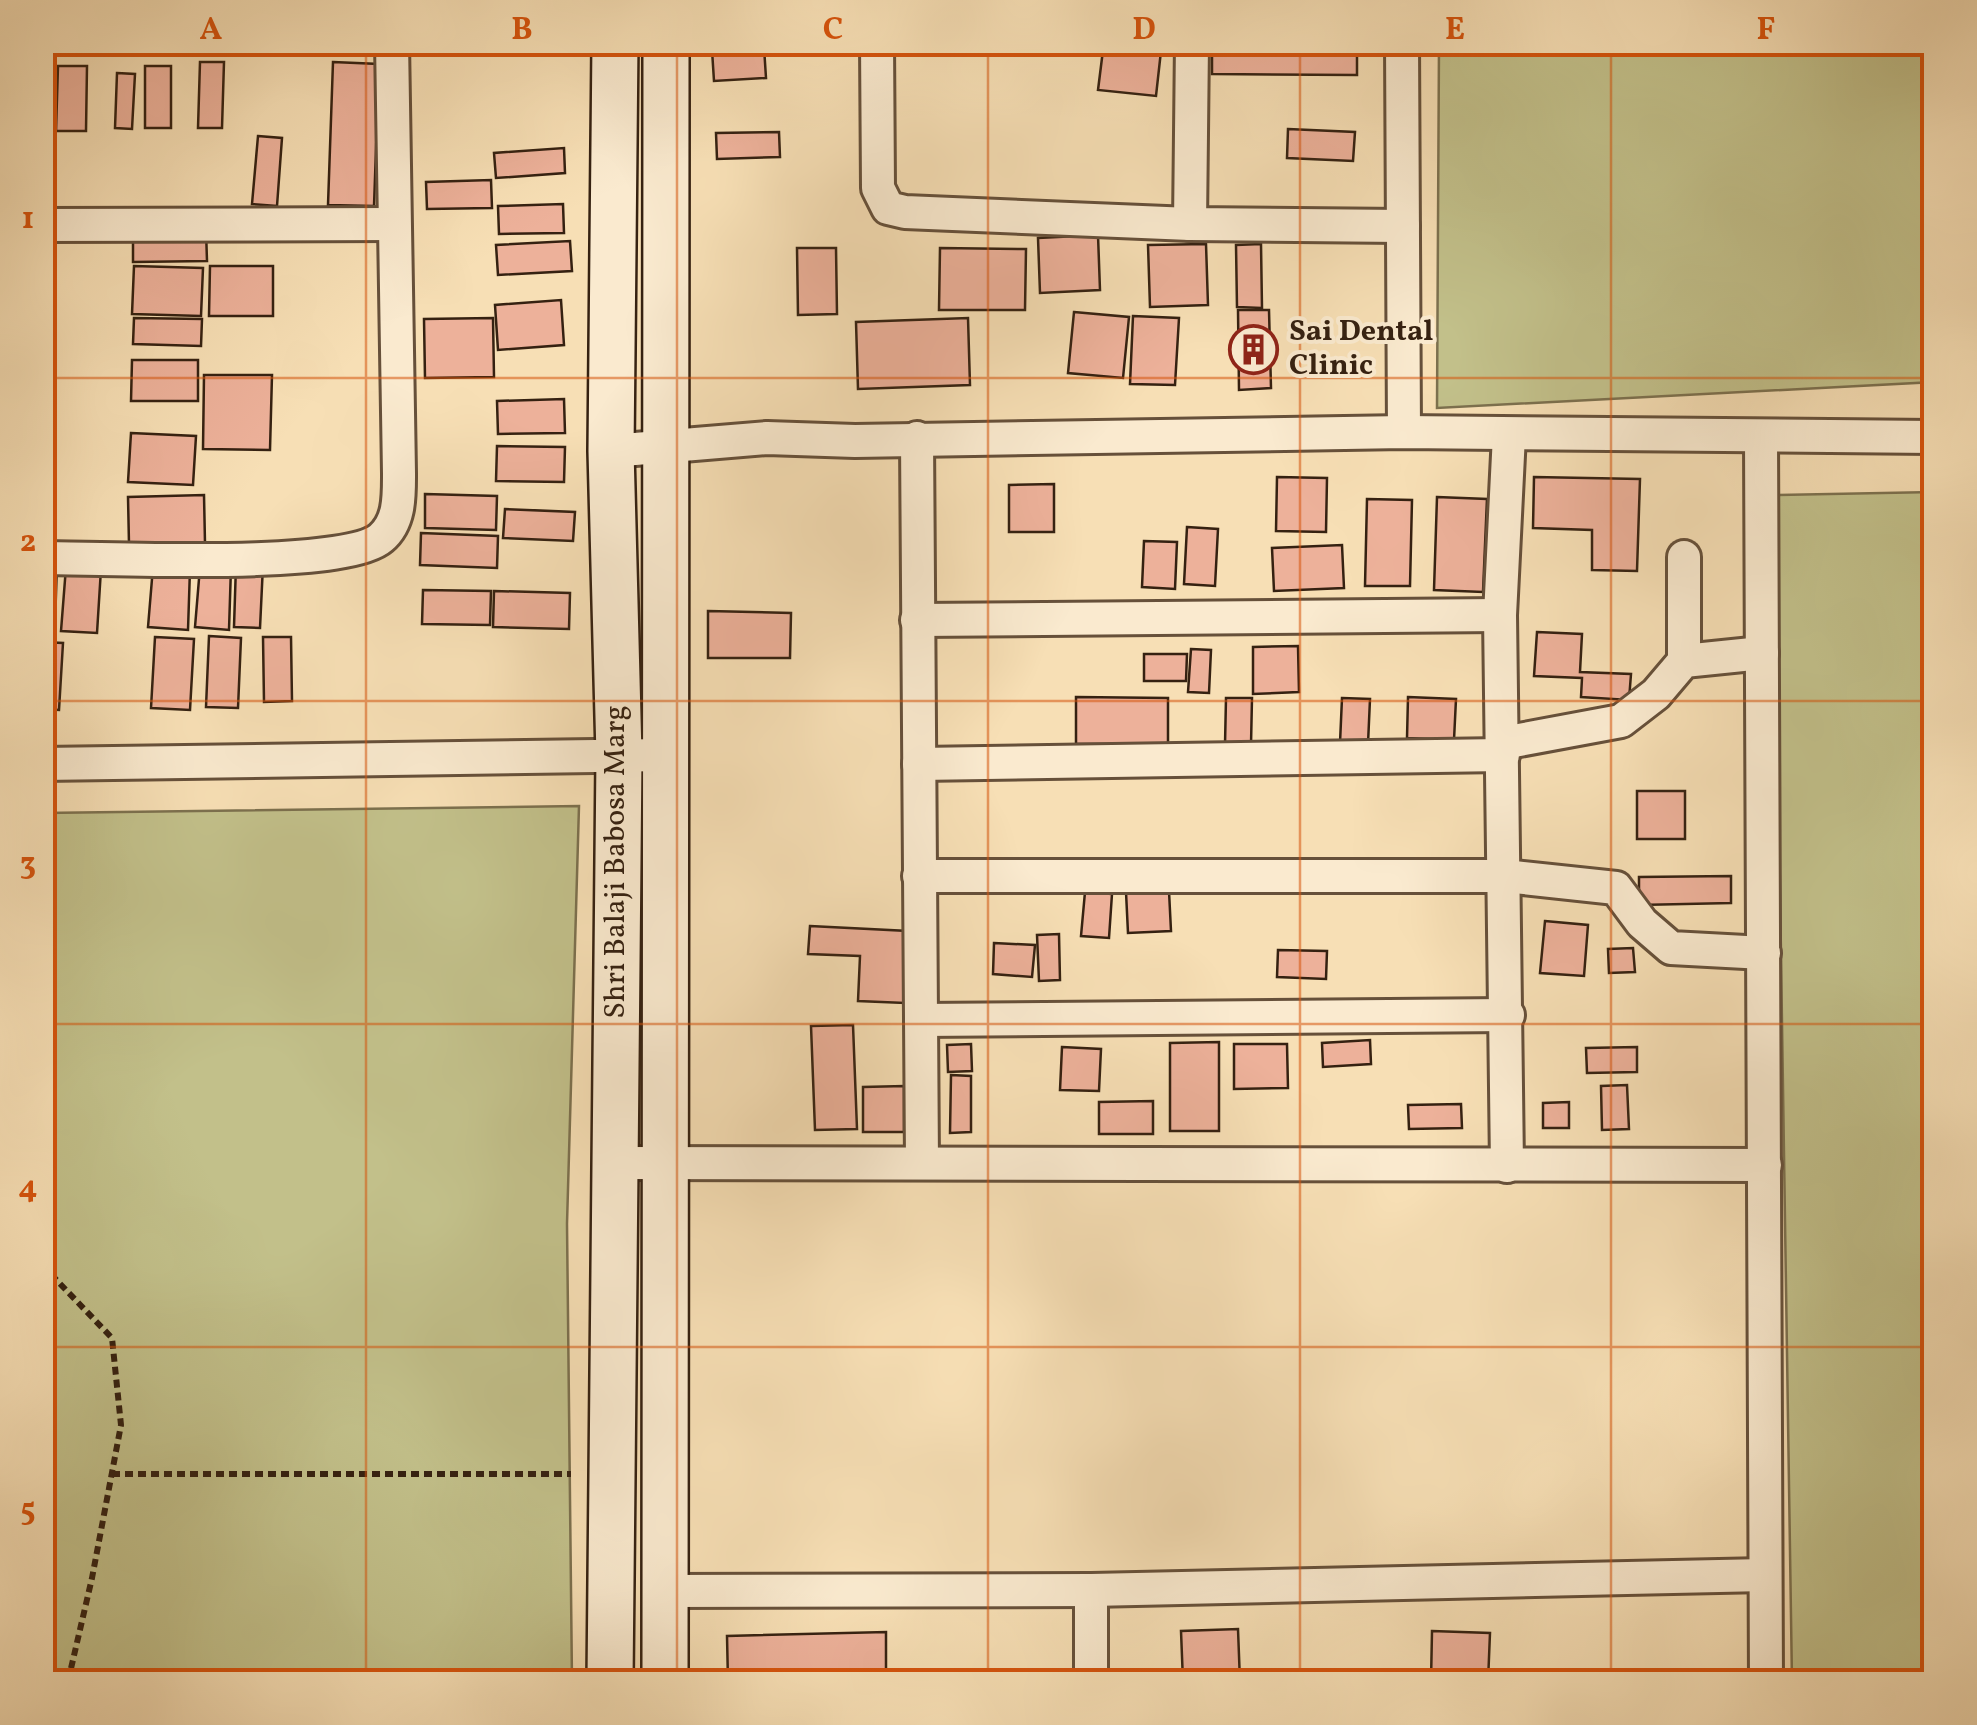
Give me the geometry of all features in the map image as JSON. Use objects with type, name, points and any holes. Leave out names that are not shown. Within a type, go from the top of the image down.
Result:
[{"type":"street","points":[[42,558],[304,558],[350,552],[381,538],[398,511],[392,42]]},
{"type":"street","name":"Shri Balaji Babosa Marg","points":[[610,1682],[619,755],[611,451],[614,42]]},
{"type":"street","name":"Shri Balaji Babosa Marg","points":[[665,1682],[666,42]]},
{"type":"street","points":[[877,42],[878,188],[888,208],[905,212],[1190,224],[1403,226]]},
{"type":"street","points":[[1190,224],[1192,42]]},
{"type":"street","points":[[1402,42],[1404,432]]},
{"type":"street","points":[[42,225],[394,224]]},
{"type":"street","points":[[611,451],[767,438],[1404,432],[1934,437]]},
{"type":"street","points":[[1507,1166],[1500,615],[1509,435]]},
{"type":"street","points":[[1761,437],[1766,1682]]},
{"type":"street","points":[[918,438],[922,1163]]},
{"type":"street","points":[[919,764],[1503,749],[1621,721],[1656,694],[1684,661],[1684,557]]},
{"type":"street","points":[[917,620],[1500,615]]},
{"type":"street","points":[[1684,661],[1762,653]]},
{"type":"street","points":[[42,764],[665,756]]},
{"type":"street","points":[[920,876],[1506,876],[1616,888],[1642,923],[1671,948],[1764,953]]},
{"type":"street","points":[[921,1020],[1508,1015]]},
{"type":"street","points":[[614,1163],[1765,1164]]},
{"type":"street","points":[[667,1591],[1091,1590],[1765,1575]]},
{"type":"street","points":[[1091,1590],[1091,1682]]},
{"type":"path","points":[[42,1265],[112,1338],[122,1425],[69,1676],[51,1682]]},
{"type":"path","points":[[112,1474],[612,1474]]},
{"type":"shaded area","points":[[1439,43],[1934,43],[1934,382],[1437,408]]},
{"type":"shaded area","points":[[1934,492],[1934,1682],[1792,1682],[1774,495]]},
{"type":"shaded area","points":[[579,806],[567,1224],[572,1682],[43,1682],[43,813]]},
{"type":"building","points":[[1104,42],[1162,42],[1156,96],[1098,90]]},
{"type":"building","points":[[1212,42],[1357,42],[1357,75],[1212,74]]},
{"type":"building","points":[[764,47],[766,78],[714,81],[712,50]]},
{"type":"building","points":[[200,62],[224,62],[222,128],[198,128]]},
{"type":"building","points":[[333,62],[379,64],[374,206],[328,205]]},
{"type":"building","points":[[58,66],[87,66],[86,131],[56,131]]},
{"type":"building","points":[[145,66],[171,66],[171,128],[145,128]]},
{"type":"building","points":[[117,73],[135,74],[132,129],[115,128]]},
{"type":"building","points":[[1288,129],[1355,132],[1353,161],[1287,158]]},
{"type":"building","points":[[779,132],[780,157],[717,159],[716,133]]},
{"type":"building","points":[[258,136],[282,138],[277,206],[252,204]]},
{"type":"building","points":[[564,148],[565,173],[496,178],[494,153]]},
{"type":"building","points":[[491,180],[492,208],[427,209],[426,182]]},
{"type":"building","points":[[563,204],[564,233],[499,234],[498,206]]},
{"type":"building","points":[[206,230],[207,261],[133,262],[133,232]]},
{"type":"building","points":[[1098,235],[1100,290],[1040,293],[1038,238]]},
{"type":"building","points":[[570,241],[572,271],[498,275],[496,245]]},
{"type":"building","points":[[1206,244],[1208,305],[1150,307],[1148,245]]},
{"type":"building","points":[[1261,244],[1262,308],[1237,307],[1236,245]]},
{"type":"building","points":[[797,248],[836,248],[837,314],[798,315]]},
{"type":"building","points":[[940,248],[1026,249],[1025,310],[939,310]]},
{"type":"building","points":[[134,266],[203,268],[201,316],[132,314]]},
{"type":"building","points":[[210,266],[273,266],[273,316],[209,316]]},
{"type":"building","points":[[561,300],[564,345],[498,350],[495,305]]},
{"type":"building","name":"Sai Dental Clinic","points":[[1238,310],[1269,310],[1271,388],[1239,390]]},
{"type":"building","points":[[1074,312],[1129,317],[1123,378],[1068,373]]},
{"type":"building","points":[[1133,316],[1179,318],[1175,385],[1130,384]]},
{"type":"building","points":[[134,318],[202,319],[201,346],[133,344]]},
{"type":"building","points":[[493,318],[494,377],[425,378],[424,319]]},
{"type":"building","points":[[968,318],[970,385],[858,389],[856,322]]},
{"type":"building","points":[[132,360],[198,360],[198,401],[131,401]]},
{"type":"building","points":[[204,375],[272,375],[270,450],[203,449]]},
{"type":"building","points":[[564,399],[565,433],[498,434],[497,401]]},
{"type":"building","points":[[131,433],[196,436],[193,485],[128,482]]},
{"type":"building","points":[[497,446],[565,447],[564,482],[496,481]]},
{"type":"building","points":[[1277,477],[1327,478],[1326,532],[1276,531]]},
{"type":"building","points":[[1534,477],[1640,479],[1637,571],[1592,570],[1592,530],[1533,528]]},
{"type":"building","points":[[1054,484],[1054,532],[1009,532],[1009,485]]},
{"type":"building","points":[[425,494],[497,496],[496,530],[425,528]]},
{"type":"building","points":[[204,495],[205,543],[129,544],[128,497]]},
{"type":"building","points":[[1437,497],[1487,499],[1483,592],[1434,590]]},
{"type":"building","points":[[1367,499],[1412,500],[1410,586],[1365,586]]},
{"type":"building","points":[[505,509],[575,512],[573,541],[503,538]]},
{"type":"building","points":[[1187,527],[1218,529],[1215,586],[1184,584]]},
{"type":"building","points":[[421,533],[498,536],[497,568],[420,565]]},
{"type":"building","points":[[1144,541],[1177,542],[1175,589],[1142,587]]},
{"type":"building","points":[[1342,545],[1344,588],[1274,591],[1272,548]]},
{"type":"building","points":[[42,562],[57,563],[55,624],[42,624]]},
{"type":"building","points":[[236,565],[263,565],[260,628],[234,627]]},
{"type":"building","points":[[66,567],[101,569],[97,633],[61,631]]},
{"type":"building","points":[[153,567],[190,569],[188,630],[148,627]]},
{"type":"building","points":[[200,567],[231,567],[229,630],[195,627]]},
{"type":"building","points":[[423,590],[491,591],[490,625],[422,624]]},
{"type":"building","points":[[494,591],[570,593],[569,629],[493,627]]},
{"type":"building","points":[[708,611],[791,613],[790,658],[708,658]]},
{"type":"building","points":[[1537,632],[1582,634],[1580,672],[1631,674],[1629,700],[1581,697],[1582,678],[1534,676]]},
{"type":"building","points":[[209,636],[241,638],[238,708],[206,707]]},
{"type":"building","points":[[155,637],[194,639],[190,710],[151,708]]},
{"type":"building","points":[[263,637],[291,637],[292,701],[264,702]]},
{"type":"building","points":[[42,642],[63,643],[59,710],[42,709]]},
{"type":"building","points":[[1298,646],[1299,692],[1253,694],[1253,647]]},
{"type":"building","points":[[1191,649],[1211,650],[1209,693],[1188,692]]},
{"type":"building","points":[[1144,654],[1187,654],[1186,681],[1144,681]]},
{"type":"building","points":[[1076,697],[1168,698],[1168,744],[1076,744]]},
{"type":"building","points":[[1408,697],[1456,699],[1454,740],[1407,738]]},
{"type":"building","points":[[1226,698],[1252,698],[1251,745],[1225,745]]},
{"type":"building","points":[[1342,698],[1370,699],[1368,744],[1340,743]]},
{"type":"building","points":[[1637,791],[1685,791],[1685,839],[1637,839]]},
{"type":"building","points":[[1731,876],[1731,903],[1639,905],[1639,877]]},
{"type":"building","points":[[1169,891],[1171,931],[1128,933],[1126,892]]},
{"type":"building","points":[[1085,892],[1112,894],[1109,938],[1081,936]]},
{"type":"building","points":[[1545,921],[1588,925],[1584,976],[1540,973]]},
{"type":"building","points":[[810,926],[908,931],[905,1003],[858,1001],[860,956],[808,954]]},
{"type":"building","points":[[1059,934],[1060,980],[1039,981],[1037,935]]},
{"type":"building","points":[[994,943],[1035,945],[1032,977],[993,974]]},
{"type":"building","points":[[1633,948],[1635,972],[1609,973],[1608,949]]},
{"type":"building","points":[[1278,950],[1327,951],[1326,979],[1277,977]]},
{"type":"building","points":[[853,1025],[857,1129],[815,1130],[811,1026]]},
{"type":"building","points":[[1370,1040],[1371,1064],[1323,1067],[1322,1043]]},
{"type":"building","points":[[1219,1042],[1219,1131],[1170,1131],[1170,1043]]},
{"type":"building","points":[[971,1044],[972,1071],[948,1072],[947,1045]]},
{"type":"building","points":[[1234,1044],[1287,1044],[1288,1088],[1234,1089]]},
{"type":"building","points":[[1062,1047],[1101,1049],[1099,1091],[1060,1090]]},
{"type":"building","points":[[1637,1047],[1637,1072],[1587,1073],[1586,1048]]},
{"type":"building","points":[[951,1075],[971,1076],[971,1132],[950,1133]]},
{"type":"building","points":[[1627,1085],[1629,1129],[1602,1130],[1601,1086]]},
{"type":"building","points":[[904,1086],[904,1132],[863,1132],[863,1087]]},
{"type":"building","points":[[1153,1101],[1153,1134],[1099,1134],[1099,1102]]},
{"type":"building","points":[[1569,1102],[1569,1128],[1543,1128],[1543,1103]]},
{"type":"building","points":[[1461,1104],[1462,1128],[1409,1129],[1408,1105]]},
{"type":"building","points":[[1238,1629],[1240,1682],[1183,1682],[1181,1631]]},
{"type":"building","points":[[1432,1631],[1490,1633],[1488,1682],[1431,1682]]},
{"type":"building","points":[[886,1632],[886,1681],[728,1682],[727,1636]]},
{"type":"place","name":"Sai Dental Clinic","points":[[1254,349]]}]
